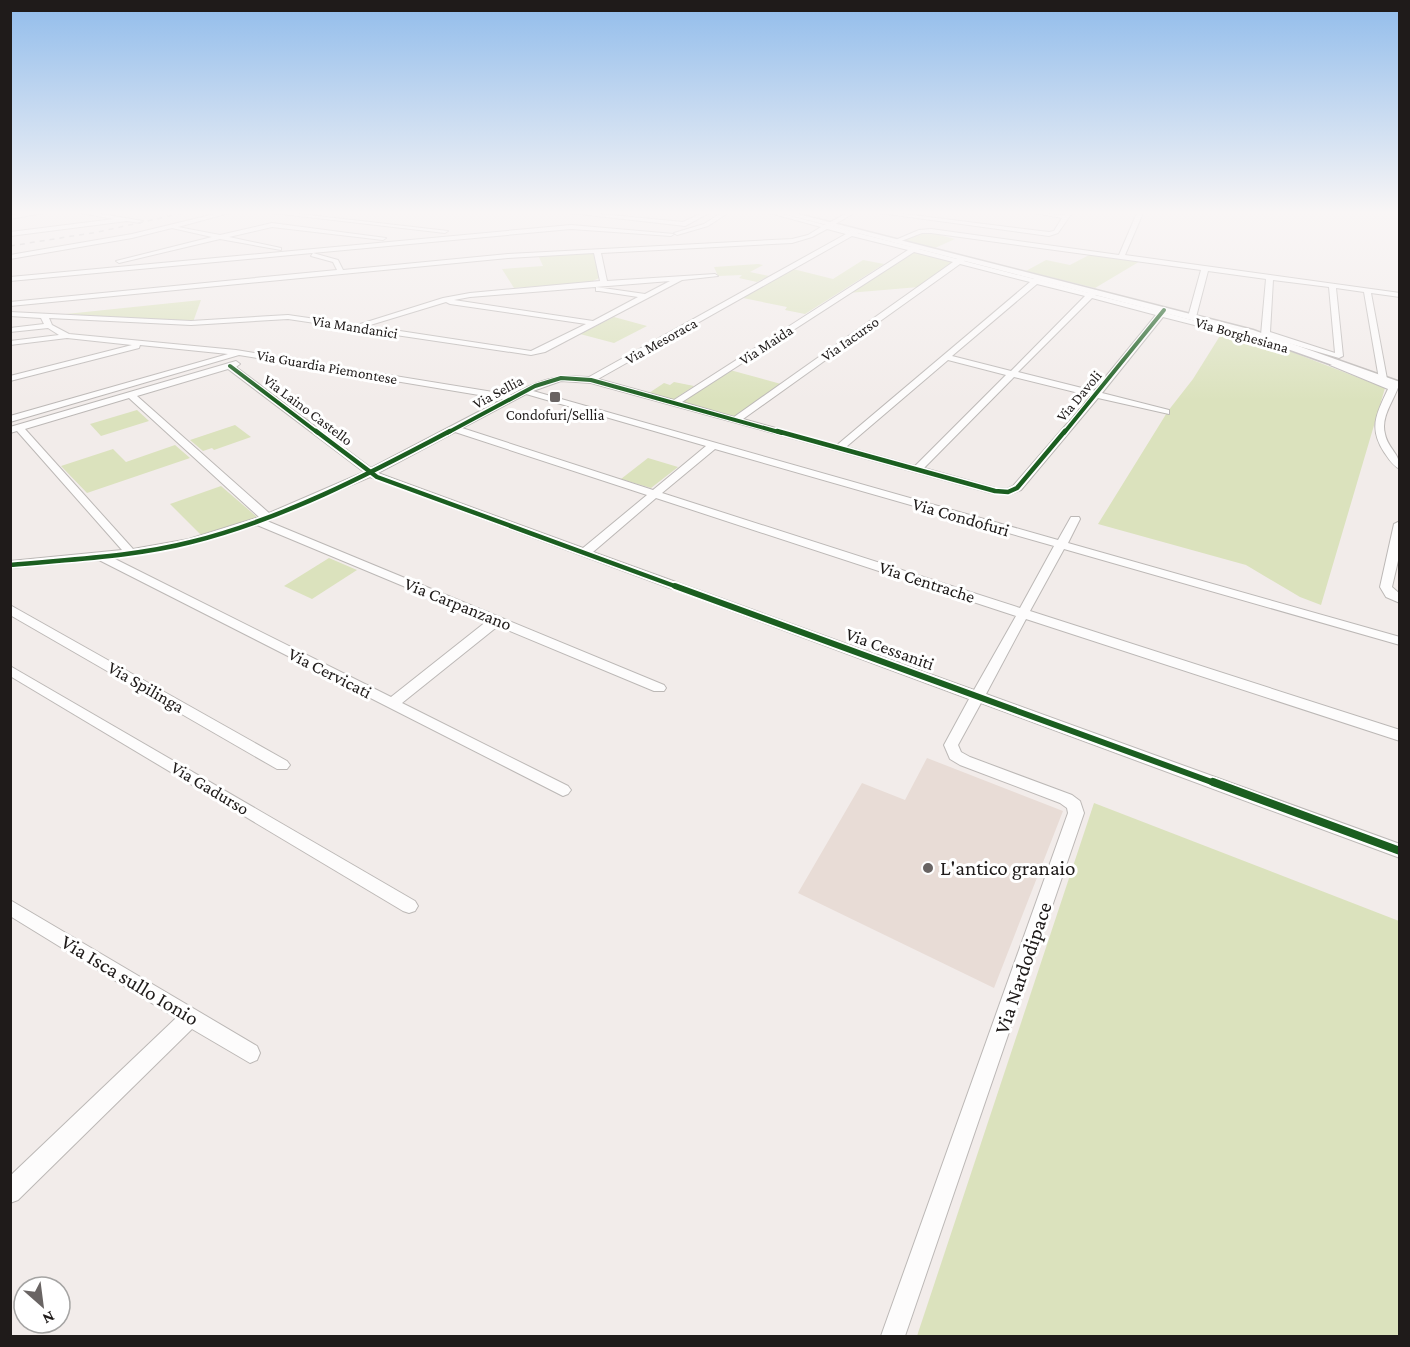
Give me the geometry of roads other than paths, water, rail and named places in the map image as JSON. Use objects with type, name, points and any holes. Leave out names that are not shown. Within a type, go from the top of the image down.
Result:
[{"type":"street","points":[[10,279],[41,276]]},
{"type":"street","points":[[10,304],[301,276]]},
{"type":"street","points":[[602,276],[604,283]]},
{"type":"street","points":[[355,327],[442,301],[476,294],[715,276]]},
{"type":"street","name":"Via Mesoraca","points":[[591,380],[776,276]]},
{"type":"street","name":"Via Maida","points":[[675,403],[872,276]]},
{"type":"street","name":"Via Iacurso","points":[[737,420],[940,276]]},
{"type":"street","name":"Via Borghesiana","points":[[1025,276],[1287,344],[1396,386]]},
{"type":"street","name":"Via Borghesiana","points":[[1036,276],[1266,333],[1338,357],[1340,354],[1332,285]]},
{"type":"street","points":[[1192,315],[1202,276]]},
{"type":"street","points":[[1261,276],[1400,295]]},
{"type":"street","points":[[1266,333],[1269,277]]},
{"type":"street","name":"Via Mandanici","points":[[10,314],[194,323],[279,316],[531,353],[542,350],[681,278]]},
{"type":"street","points":[[839,448],[1037,279]]},
{"type":"street","points":[[573,285],[645,296]]},
{"type":"street","points":[[1367,290],[1383,380]]},
{"type":"street","points":[[917,469],[1092,293]]},
{"type":"street","points":[[442,301],[593,323]]},
{"type":"street","name":"Via Borghesiana","points":[[1163,311],[1192,315],[1396,386]]},
{"type":"street","name":"Via Davoli","points":[[1008,492],[1017,488],[1163,311]]},
{"type":"street","points":[[10,330],[49,326],[44,316]]},
{"type":"street","name":"Via Guardia Piemontese","points":[[49,326],[67,336],[241,352],[511,398]]},
{"type":"street","points":[[11,343],[67,336]]},
{"type":"street","points":[[10,379],[147,343]]},
{"type":"street","points":[[10,419],[241,352]]},
{"type":"street","points":[[130,552],[15,429],[265,356]]},
{"type":"street","points":[[946,357],[1166,412]]},
{"type":"street","name":"Via Laino Castello","points":[[230,366],[372,472]]},
{"type":"street","name":"Via Sellia","points":[[10,565],[130,552],[190,542],[261,519],[372,472],[524,391],[555,378],[591,380],[995,491],[1008,492]]},
{"type":"street","points":[[1396,386],[1389,408],[1379,425],[1379,437],[1400,466]]},
{"type":"street","name":"Via Condofuri","points":[[524,391],[1400,641]]},
{"type":"street","name":"Via Carpanzano","points":[[131,395],[261,519],[659,688]]},
{"type":"street","name":"Via Centrache","points":[[455,429],[1400,736]]},
{"type":"street","points":[[584,553],[712,446]]},
{"type":"street","name":"Via Cessaniti","points":[[372,472],[377,477],[1400,851]]},
{"type":"street","name":"Via Nardodipace","points":[[893,1336],[1076,816],[1074,805],[1066,799],[965,761],[952,751],[952,743],[1075,519]]},
{"type":"street","points":[[1400,524],[1386,587],[1390,594],[1400,599]]},
{"type":"street","name":"Via Cervicati","points":[[98,555],[563,790]]},
{"type":"street","name":"Via Spilinga","points":[[10,609],[282,765]]},
{"type":"street","points":[[391,704],[497,620]]},
{"type":"street","name":"Via Gadurso","points":[[10,670],[409,906]]},
{"type":"street","name":"Via Isca sullo Ionio","points":[[10,907],[250,1053]]},
{"type":"street","points":[[10,1192],[191,1017]]},
{"type":"place","name":"Condofuri/Sellia","points":[[555,397]]},
{"type":"place","name":"L'antico granaio","points":[[928,868]]}]
